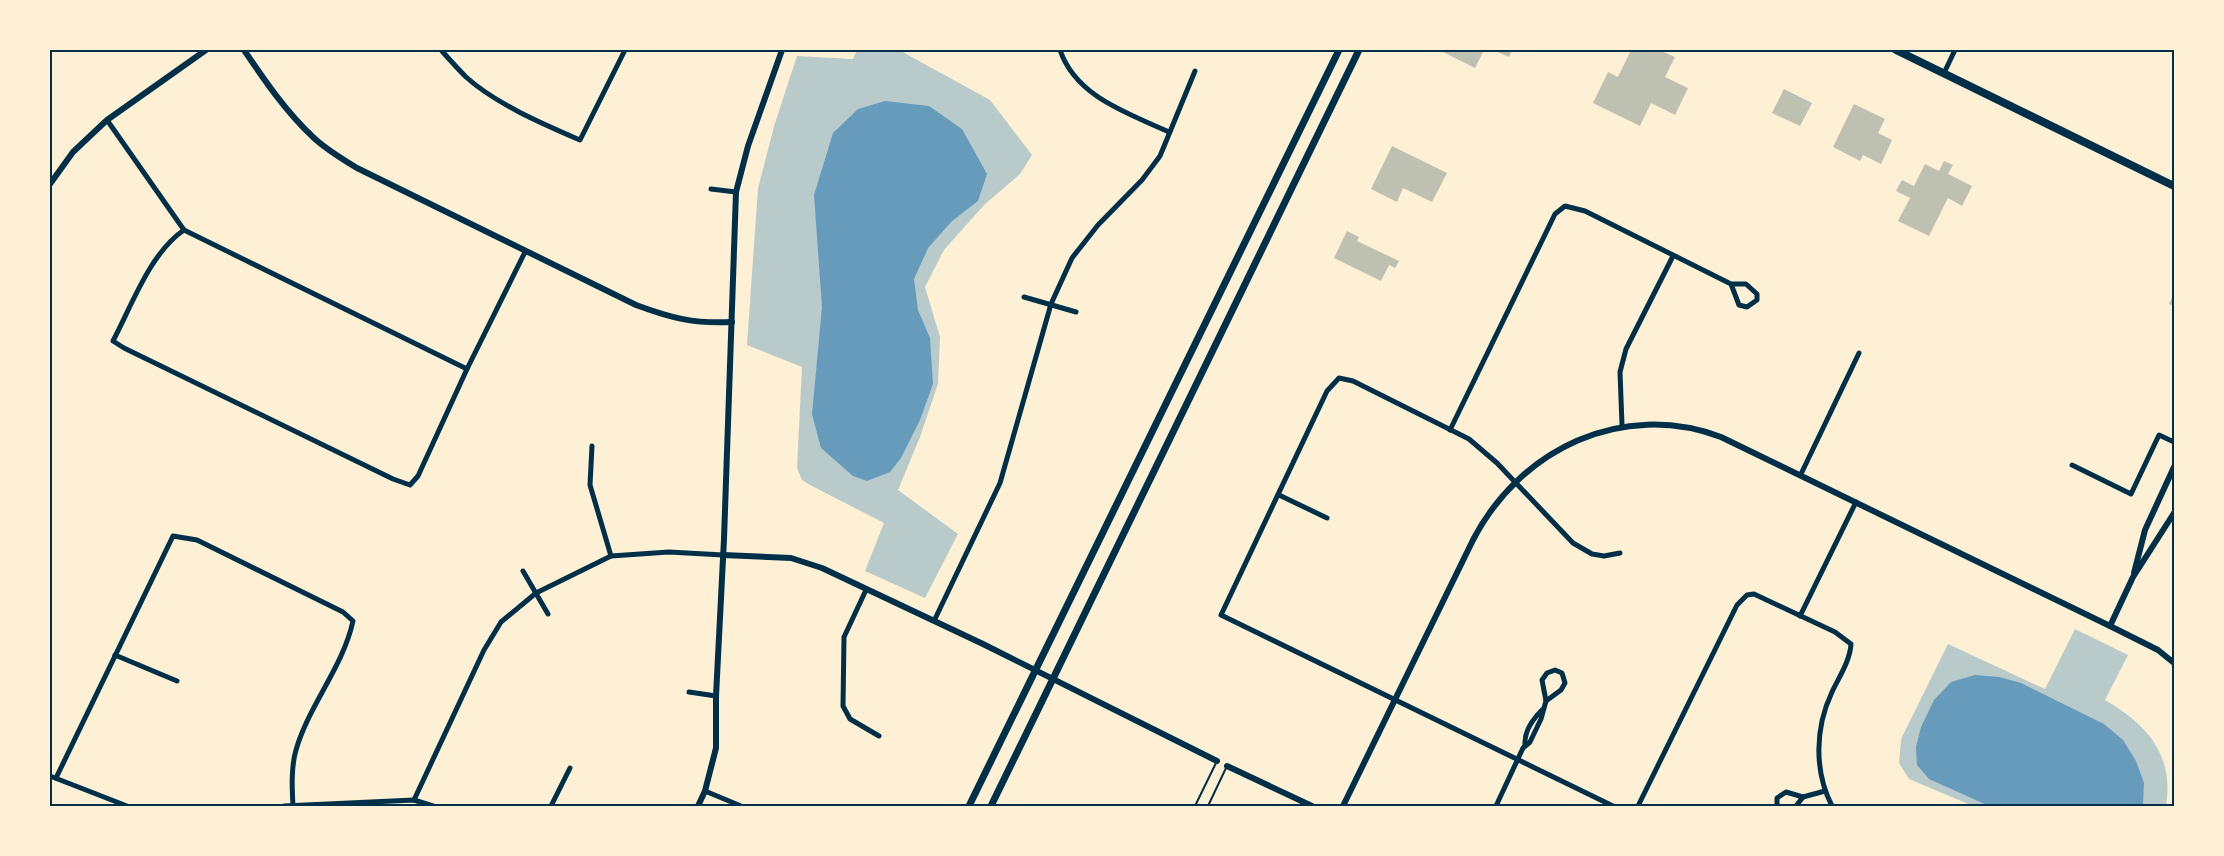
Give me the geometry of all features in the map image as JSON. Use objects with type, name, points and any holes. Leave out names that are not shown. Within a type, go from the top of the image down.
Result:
[{"type":"main road","points":[[969,807],[1237,256],[1340,50]]},
{"type":"main road","points":[[990,807],[1359,50]]},
{"type":"main road","points":[[1896,50],[2175,186]]},
{"type":"street","points":[[50,184],[73,152],[107,120],[206,50]]},
{"type":"street","points":[[244,50],[297,121],[316,140],[336,155],[381,181],[636,305],[672,318],[697,322],[732,322]]},
{"type":"street","points":[[441,50],[467,78],[491,95],[550,127],[580,140],[625,50]]},
{"type":"street","points":[[698,807],[705,791],[716,748],[716,696],[736,192],[748,146],[782,50]]},
{"type":"street","points":[[1060,50],[1067,68],[1085,87],[1105,101],[1169,132]]},
{"type":"street","points":[[1944,73],[1955,50]]},
{"type":"street","points":[[934,621],[1000,483],[1051,304],[1072,258],[1083,241],[1142,180],[1160,156],[1195,71]]},
{"type":"street","points":[[107,120],[184,230],[467,369]]},
{"type":"street","points":[[711,189],[736,192]]},
{"type":"street","points":[[1450,430],[1555,214],[1565,206],[1585,212],[1731,284],[1746,284],[1753,288],[1757,294],[1757,300],[1747,308],[1739,305],[1731,284]]},
{"type":"street","points":[[184,230],[156,257],[113,341],[393,479],[410,485],[418,476],[467,369],[525,252]]},
{"type":"street","points":[[1622,425],[1620,372],[1626,350],[1673,256]]},
{"type":"street","points":[[1024,297],[1076,312]]},
{"type":"street","points":[[1801,474],[1859,353]]},
{"type":"street","points":[[1613,807],[1221,615],[1327,391],[1339,378],[1353,381],[1469,439],[1484,451],[1574,543],[1592,554],[1604,556],[1620,553]]},
{"type":"street","points":[[1343,807],[1478,531],[1501,497],[1535,464],[1562,446],[1622,425],[1668,425],[1709,433],[1801,474],[2110,626],[2158,650],[2175,663]]},
{"type":"street","points":[[2072,465],[2131,494],[2159,435],[2175,442]]},
{"type":"street","points":[[592,446],[590,485],[611,556]]},
{"type":"street","points":[[2133,577],[2145,530],[2175,467]]},
{"type":"street","points":[[1279,495],[1327,518]]},
{"type":"street","points":[[1800,616],[1856,502]]},
{"type":"street","points":[[2110,626],[2133,577],[2175,513]]},
{"type":"street","points":[[127,807],[53,777],[173,536],[197,540],[343,612],[353,621],[349,638],[307,723],[296,751],[293,806]]},
{"type":"street","points":[[414,800],[483,650],[501,622],[536,593],[611,556],[669,552],[791,558],[822,568],[1053,678],[1312,807]]},
{"type":"street","points":[[523,572],[548,614]]},
{"type":"street","points":[[866,590],[844,637],[843,706],[850,720],[879,736]]},
{"type":"street","points":[[1638,807],[1737,604],[1747,595],[1755,594],[1835,632],[1851,644],[1850,654],[1830,695],[1820,728],[1819,760],[1825,790],[1832,807]]},
{"type":"street","points":[[115,655],[177,681]]},
{"type":"street","points":[[1496,807],[1525,745],[1525,738],[1534,717],[1542,710],[1545,701],[1542,680],[1551,671],[1559,671],[1565,678],[1565,684],[1561,690],[1545,701]]},
{"type":"street","points":[[690,692],[716,696]]},
{"type":"street","points":[[551,807],[570,768]]},
{"type":"street","points":[[1777,807],[1777,798],[1780,794],[1786,792],[1803,797],[1825,790]]},
{"type":"street","points":[[705,791],[741,807]]},
{"type":"street","points":[[1796,807],[1803,797]]},
{"type":"street","points":[[284,807],[414,800],[433,807]]},
{"type":"lane","points":[[1195,807],[1217,761]]},
{"type":"lane","points":[[1208,807],[1227,766]]},
{"type":"shaded area","points":[[857,50],[899,50],[990,100],[1032,155],[1020,174],[984,205],[944,250],[925,287],[940,337],[938,384],[920,437],[898,490],[958,534],[925,598],[865,571],[884,523],[802,480],[797,468],[802,367],[747,345],[758,188],[775,123],[797,56],[853,59]]},
{"type":"shaded area","points":[[2075,629],[2128,655],[2105,700],[2134,720],[2155,743],[2166,771],[2166,806],[1973,806],[1909,779],[1899,763],[1901,739],[1948,644],[2045,689]]},
{"type":"water","points":[[885,101],[929,106],[962,129],[987,174],[978,201],[952,221],[928,248],[914,279],[918,310],[930,338],[933,384],[920,420],[901,458],[890,472],[867,481],[853,476],[821,448],[812,414],[822,307],[814,195],[833,133],[858,109]]},
{"type":"water","points":[[1975,675],[1999,677],[2021,683],[2104,724],[2123,740],[2136,761],[2144,783],[2143,806],[1989,806],[1929,779],[1917,765],[1916,747],[1921,727],[1934,700],[1951,682]]},
{"type":"building","points":[[1442,50],[1484,50],[1475,68]]},
{"type":"building","points":[[1493,50],[1512,50],[1509,57]]},
{"type":"building","points":[[1631,50],[1659,50],[1675,57],[1665,77],[1688,88],[1675,115],[1651,103],[1640,126],[1593,103],[1608,72],[1618,77]]},
{"type":"building","points":[[1784,89],[1812,103],[1800,126],[1772,113]]},
{"type":"building","points":[[1854,104],[1885,119],[1878,133],[1892,140],[1881,164],[1863,155],[1860,161],[1833,147]]},
{"type":"building","points":[[1392,146],[1447,173],[1432,202],[1403,188],[1397,202],[1371,189]]},
{"type":"building","points":[[1944,161],[1953,165],[1948,174],[1972,186],[1962,206],[1948,198],[1929,236],[1898,221],[1910,198],[1896,191],[1902,180],[1914,186],[1925,164],[1939,171]]},
{"type":"building","points":[[1347,231],[1359,237],[1357,241],[1399,261],[1395,268],[1389,265],[1381,281],[1334,258]]},
{"type":"building","points":[[2174,293],[2174,306],[2169,304]]}]
